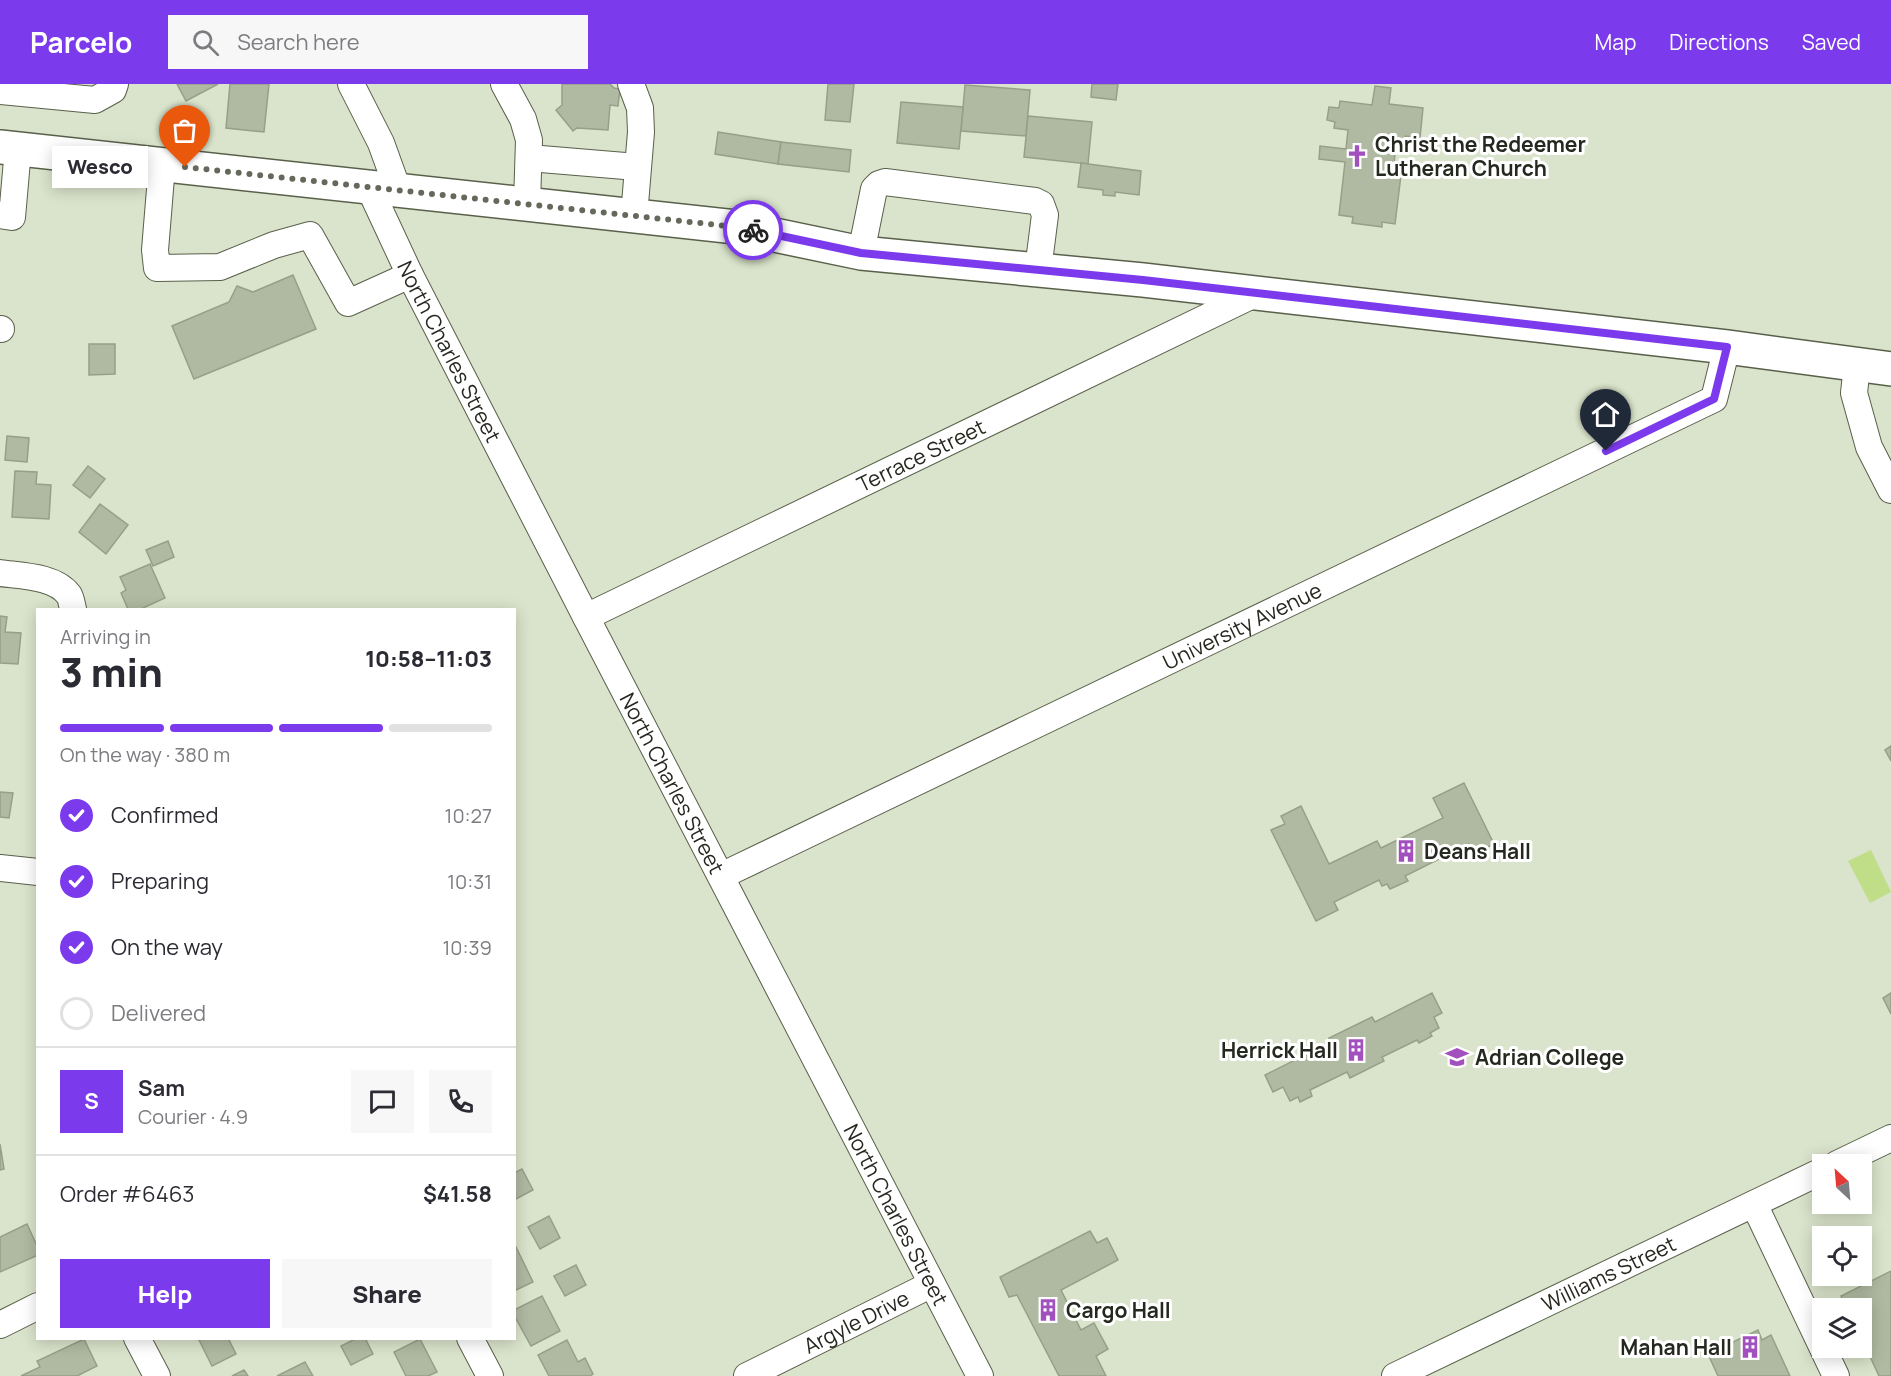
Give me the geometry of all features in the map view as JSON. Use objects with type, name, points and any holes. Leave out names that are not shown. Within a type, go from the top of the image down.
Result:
[{"type":"main road","points":[[9,148],[736,227],[861,253],[1257,293],[1727,347],[1891,369]]},
{"type":"street","points":[[0,91],[95,100],[113,90],[115,84]]},
{"type":"street","name":"North Charles Street","points":[[351,84],[381,143],[383,189],[410,274],[980,1376]]},
{"type":"street","points":[[504,84],[523,119],[529,140],[527,204]]},
{"type":"street","points":[[631,84],[640,108],[641,132],[634,216]]},
{"type":"street","points":[[0,215],[12,217],[9,148]]},
{"type":"street","points":[[528,158],[637,167]]},
{"type":"street","points":[[162,165],[155,250],[157,268],[220,267],[274,245],[310,235],[348,303],[410,274]]},
{"type":"street","points":[[861,253],[874,189],[885,182],[1035,201],[1041,204],[1045,214],[1038,270]]},
{"type":"street","name":"Terrace Street","points":[[586,617],[1257,293]]},
{"type":"street","name":"University Avenue","points":[[721,876],[1714,399],[1727,347]]},
{"type":"street","points":[[1857,365],[1854,393],[1869,447],[1891,490]]},
{"type":"street","points":[[0,573],[38,578],[55,584],[69,595],[74,608]]},
{"type":"street","points":[[0,868],[36,872]]},
{"type":"street","points":[[1858,1154],[1891,1138]]},
{"type":"street","name":"Williams Street","points":[[1395,1376],[1812,1176]]},
{"type":"street","points":[[1754,1204],[1836,1376]]},
{"type":"street","name":"Argyle Drive","points":[[747,1376],[932,1284]]},
{"type":"street","points":[[0,1325],[36,1307]]},
{"type":"street","points":[[138,1340],[157,1376]]},
{"type":"street","points":[[471,1340],[490,1376]]},
{"type":"green space","points":[[1871,850],[1891,892],[1870,903],[1848,861]]},
{"type":"building","points":[[177,84],[218,84],[186,101]]},
{"type":"building","points":[[230,84],[269,84],[264,132],[226,128]]},
{"type":"building","points":[[562,84],[610,84],[620,89],[618,106],[610,105],[608,130],[577,128],[573,131],[556,110],[562,105]]},
{"type":"building","points":[[828,84],[854,84],[850,122],[825,120]]},
{"type":"building","points":[[1092,84],[1118,84],[1116,100],[1091,97]]},
{"type":"building","points":[[965,85],[1030,90],[1026,136],[961,131]]},
{"type":"building","name":"Christ the Redeemer Lutheran Church","points":[[1375,86],[1391,88],[1389,104],[1423,108],[1420,138],[1405,136],[1403,154],[1395,152],[1394,166],[1402,167],[1395,224],[1382,222],[1382,227],[1352,223],[1353,217],[1339,215],[1345,162],[1319,159],[1320,146],[1346,149],[1348,130],[1334,128],[1335,122],[1327,120],[1329,107],[1339,108],[1340,101],[1372,105]]},
{"type":"building","points":[[901,102],[963,107],[959,149],[897,143]]},
{"type":"building","points":[[1028,116],[1092,122],[1088,164],[1024,157]]},
{"type":"building","points":[[718,132],[781,142],[778,164],[715,154]]},
{"type":"building","points":[[781,142],[851,150],[849,172],[778,164]]},
{"type":"building","points":[[1081,163],[1141,171],[1139,195],[1115,192],[1115,196],[1103,195],[1103,190],[1078,187]]},
{"type":"building","points":[[293,275],[316,329],[194,379],[172,326],[229,302],[237,286],[253,292]]},
{"type":"building","points":[[89,344],[115,344],[115,374],[89,375]]},
{"type":"building","points":[[7,436],[29,438],[27,462],[5,460]]},
{"type":"building","points":[[88,466],[105,479],[90,498],[73,485]]},
{"type":"building","points":[[15,471],[37,472],[36,484],[51,485],[49,519],[12,517]]},
{"type":"building","points":[[100,504],[128,525],[106,554],[79,532]]},
{"type":"building","points":[[168,541],[174,557],[153,566],[146,550]]},
{"type":"building","points":[[150,564],[165,598],[143,608],[128,608],[121,593],[126,590],[120,577]]},
{"type":"building","points":[[0,616],[7,617],[5,632],[21,633],[18,664],[0,663]]},
{"type":"building","points":[[1891,746],[1891,761],[1885,750]]},
{"type":"building","name":"Deans Hall","points":[[1464,783],[1494,844],[1474,854],[1469,844],[1405,876],[1408,881],[1390,889],[1387,884],[1382,886],[1379,880],[1334,902],[1338,910],[1316,921],[1271,830],[1285,824],[1281,816],[1301,806],[1329,864],[1377,841],[1381,848],[1443,818],[1433,798]]},
{"type":"building","points":[[0,792],[13,793],[9,818],[0,817]]},
{"type":"building","name":"Herrick Hall","points":[[1432,993],[1442,1013],[1434,1017],[1439,1028],[1430,1033],[1432,1036],[1419,1043],[1417,1040],[1382,1057],[1384,1061],[1350,1078],[1347,1072],[1310,1090],[1312,1096],[1300,1102],[1298,1097],[1290,1101],[1283,1087],[1273,1092],[1265,1075],[1331,1042],[1329,1038],[1372,1017],[1375,1022]]},
{"type":"building","points":[[1891,993],[1891,1014],[1883,998]]},
{"type":"building","points":[[0,1144],[4,1169],[0,1170]]},
{"type":"building","points":[[522,1169],[533,1190],[516,1199],[516,1172]]},
{"type":"building","points":[[549,1216],[560,1238],[540,1249],[528,1227]]},
{"type":"building","points":[[27,1224],[36,1244],[36,1256],[0,1272],[0,1237]]},
{"type":"building","name":"Cargo Hall","points":[[1090,1231],[1097,1243],[1107,1238],[1118,1260],[1061,1290],[1081,1330],[1094,1323],[1108,1349],[1096,1356],[1106,1376],[1059,1376],[1017,1295],[1009,1297],[1000,1277]]},
{"type":"building","points":[[516,1247],[533,1282],[516,1290]]},
{"type":"building","points":[[576,1265],[586,1285],[565,1296],[554,1276]]},
{"type":"building","points":[[1891,1271],[1891,1376],[1879,1376],[1871,1358],[1872,1298],[1842,1298],[1841,1296],[1861,1286],[1872,1286],[1872,1280]]},
{"type":"building","points":[[542,1296],[560,1331],[531,1346],[516,1319],[516,1309]]},
{"type":"building","name":"Mahan Hall","points":[[1758,1330],[1762,1340],[1771,1335],[1790,1376],[1718,1376],[1708,1354]]},
{"type":"building","points":[[84,1340],[97,1366],[77,1376],[21,1376],[40,1367],[37,1361]]},
{"type":"building","points":[[199,1340],[229,1340],[236,1354],[212,1366]]},
{"type":"building","points":[[353,1340],[366,1340],[373,1354],[351,1365],[341,1346]]},
{"type":"building","points":[[421,1340],[437,1372],[428,1376],[406,1376],[394,1352]]},
{"type":"building","points":[[567,1340],[578,1362],[585,1358],[593,1374],[590,1376],[549,1376],[538,1355]]},
{"type":"building","points":[[305,1362],[313,1376],[277,1376]]},
{"type":"building","points":[[244,1370],[248,1376],[232,1376]]},
{"type":"way so far","points":[[185,167],[753,230]]},
{"type":"place","name":"Christ the Redeemer Lutheran Church","points":[[1357,156]]},
{"type":"place","name":"Wesco","points":[[185,167]]},
{"type":"place","name":"Deans Hall","points":[[1406,851]]},
{"type":"place","name":"Herrick Hall","points":[[1356,1050]]},
{"type":"place","name":"Adrian College","points":[[1457,1057]]},
{"type":"place","name":"Cargo Hall","points":[[1048,1310]]},
{"type":"place","name":"Mahan Hall","points":[[1750,1347]]},
{"type":"route","points":[[753,230],[861,253],[1143,280],[1727,347],[1714,399],[1606,451]]}]
